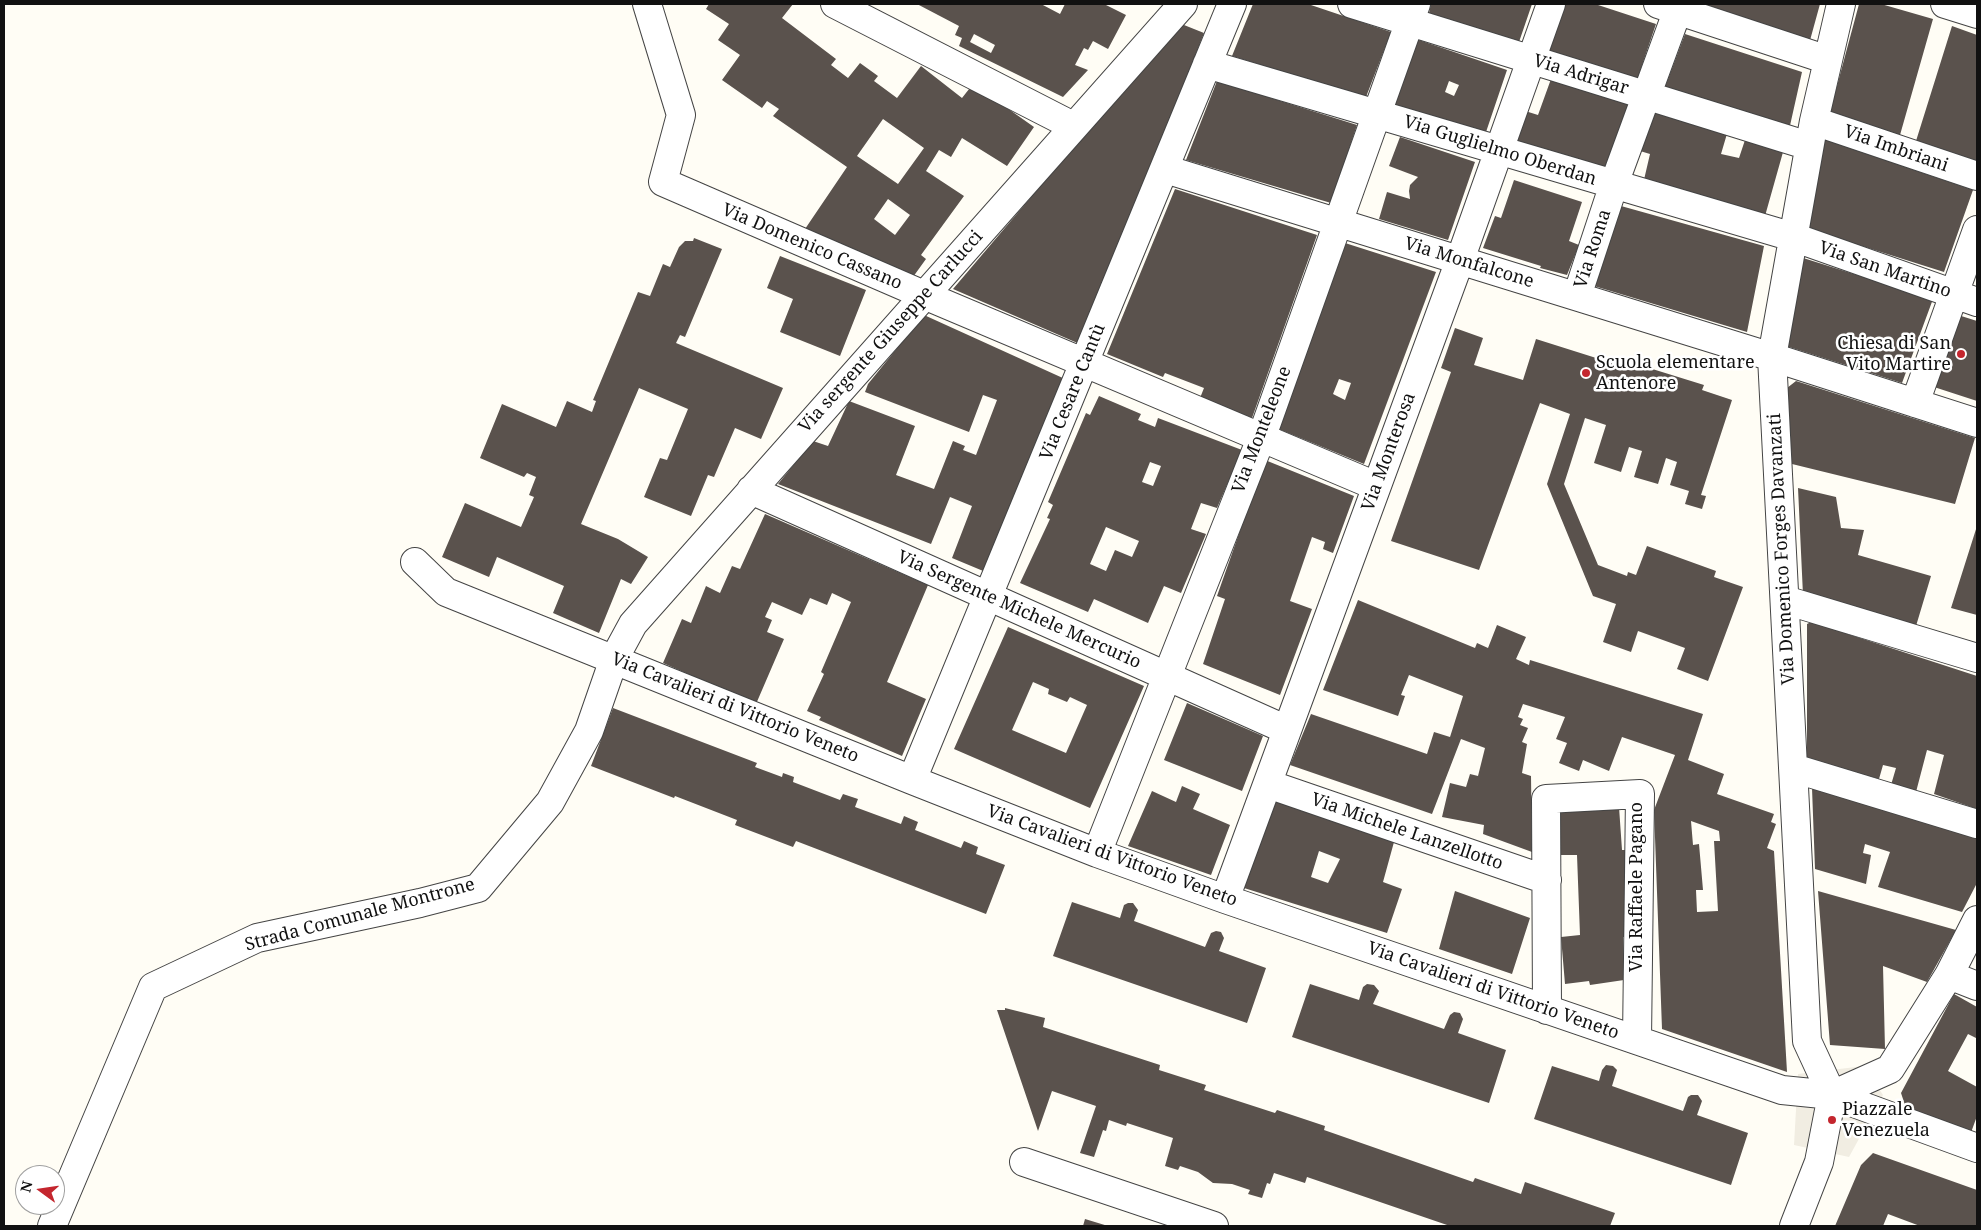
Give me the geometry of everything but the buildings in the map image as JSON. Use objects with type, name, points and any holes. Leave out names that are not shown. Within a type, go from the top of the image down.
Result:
[{"type":"street","name":"Via Domenico Cassano","points":[[647,4],[681,115],[663,182],[924,295],[1262,436],[1376,486]]},
{"type":"street","points":[[835,4],[1073,126]]},
{"type":"street","name":"Via Cesare Cantù","points":[[912,780],[1232,4]]},
{"type":"street","name":"Via Adrigar","points":[[1352,4],[1413,13],[1532,60],[1646,95],[1812,134]]},
{"type":"street","name":"Via Monterosa","points":[[1225,899],[1460,260],[1551,4]]},
{"type":"street","name":"Via Domenico Forges Davanzati","points":[[1832,1095],[1808,1041],[1772,357],[1812,134],[1841,4]]},
{"type":"street","points":[[1945,4],[1977,14]]},
{"type":"street","name":"Via sergente Giuseppe Carlucci","points":[[614,659],[633,624],[1073,126],[1170,6]]},
{"type":"street","points":[[1672,6],[1828,60]]},
{"type":"street","name":"Via Roma","points":[[1577,296],[1646,95],[1672,6]]},
{"type":"street","name":"Via Monteleone","points":[[1097,853],[1262,436],[1413,13]]},
{"type":"street","name":"Via Guglielmo Oberdan","points":[[1207,64],[1793,237]]},
{"type":"street","name":"Via Imbriani","points":[[1812,134],[1977,176]]},
{"type":"street","name":"Via Monfalcone","points":[[1165,169],[1577,296],[1977,423]]},
{"type":"street","points":[[1916,403],[1966,298],[1977,230]]},
{"type":"street","name":"Via San Martino","points":[[1793,237],[1966,298]]},
{"type":"street","name":"Via Sergente Michele Mercurio","points":[[751,490],[1287,730]]},
{"type":"street","name":"Via Cavalieri di Vittorio Veneto","points":[[414,562],[446,592],[1097,853],[1225,899],[1782,1090],[1832,1095],[1977,1148]]},
{"type":"street","points":[[1785,600],[1977,658]]},
{"type":"street","name":"Strada Comunale Montrone","points":[[52,1226],[153,987],[257,938],[420,904],[478,888],[550,802],[589,731],[614,659]]},
{"type":"street","points":[[1793,768],[1977,824]]},
{"type":"street","name":"Via Michele Lanzellotto","points":[[1268,784],[1547,880]]},
{"type":"street","name":"Via Raffaele Pagano","points":[[1547,880],[1546,799],[1640,794],[1637,1040]]},
{"type":"street","points":[[1547,880],[1547,1010]]},
{"type":"street","points":[[1794,1226],[1819,1162],[1832,1095],[1890,1069],[1949,975],[1977,920]]},
{"type":"street","points":[[1949,975],[1977,986]]},
{"type":"street","points":[[1024,1162],[1214,1226]]},
{"type":"shaded area","name":"Piazzale Venezuela","points":[[1864,1066],[1883,1095],[1849,1157],[1794,1145],[1798,1074]]},
{"type":"place","name":"Chiesa di San Vito Martire","points":[[1961,354]]},
{"type":"place","name":"Scuola elementare Antenore","points":[[1586,373]]},
{"type":"place","name":"Piazzale Venezuela","points":[[1832,1120]]}]
